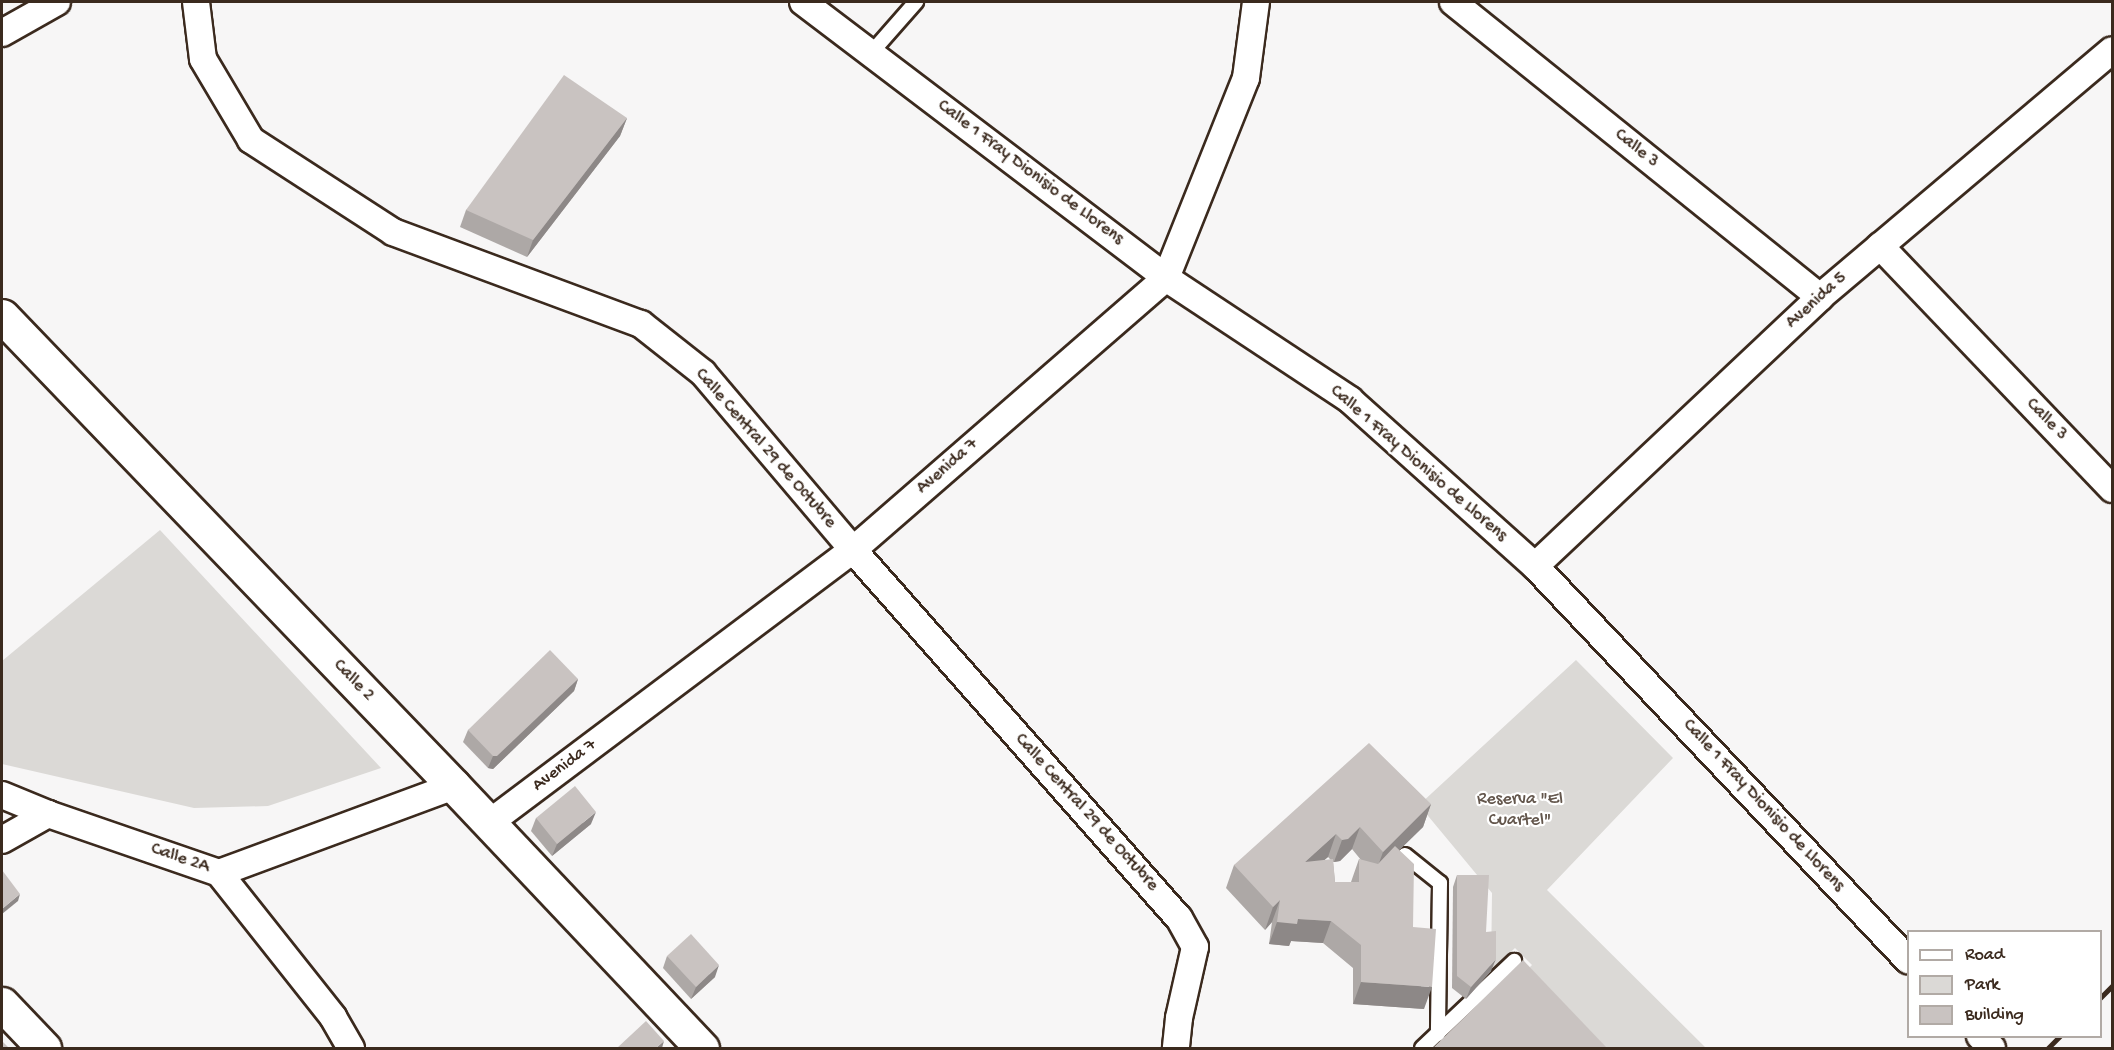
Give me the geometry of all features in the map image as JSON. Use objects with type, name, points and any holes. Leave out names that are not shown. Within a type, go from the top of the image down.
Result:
[{"type":"street","points":[[3,29],[57,2]]},
{"type":"street","name":"Calle Central 29 de Octubre","points":[[196,2],[203,59],[251,140],[393,231],[641,324],[704,374],[853,550],[1179,918],[1196,947],[1179,1018],[1176,1048]]},
{"type":"street","name":"Calle 1 Fray Dionisio de Llorens","points":[[803,2],[872,52],[1166,278],[1350,400],[1535,566],[1907,959]]},
{"type":"street","name":"Avenida 7","points":[[489,823],[853,550],[1166,278],[1245,78],[1256,2]]},
{"type":"street","name":"Calle 3","points":[[1453,2],[1820,297]]},
{"type":"street","name":"Avenida 5","points":[[1535,566],[1820,297],[2112,50]]},
{"type":"street","name":"Calle 3","points":[[1880,246],[2112,489]]},
{"type":"street","name":"Calle 2","points":[[2,316],[454,786],[702,1048]]},
{"type":"street","points":[[219,873],[454,786]]},
{"type":"street","name":"Calle 2A","points":[[2,795],[48,814],[219,873],[333,1017],[351,1048]]},
{"type":"street","points":[[2,840],[48,814]]},
{"type":"street","points":[[2,1004],[44,1048]]},
{"type":"lane","points":[[872,52],[916,2]]},
{"type":"lane","points":[[1406,855],[1440,883],[1438,1034]]},
{"type":"lane","points":[[1422,1048],[1514,961]]},
{"type":"green space","points":[[160,530],[381,768],[268,806],[194,808],[2,764],[2,661]]},
{"type":"green space","name":"Reserva \"El Cuartel\"","points":[[1576,660],[1673,758],[1547,890],[1706,1048],[1578,1048],[1514,983],[1532,965],[1515,948],[1491,971],[1492,893],[1419,805]]},
{"type":"building","points":[[564,75],[627,118],[533,240],[466,210]]},
{"type":"building","points":[[550,650],[578,679],[497,756],[493,756],[468,730]]},
{"type":"building","points":[[1369,743],[1431,804],[1383,852],[1360,827],[1348,839],[1342,840],[1336,834],[1305,862],[1333,859],[1335,882],[1359,882],[1359,859],[1378,864],[1395,846],[1414,864],[1413,927],[1436,929],[1432,987],[1361,982],[1361,945],[1331,921],[1298,919],[1297,924],[1277,922],[1280,900],[1273,907],[1234,865]]},
{"type":"building","points":[[575,786],[596,812],[557,844],[536,818]]},
{"type":"building","points":[[2,870],[20,894],[2,909]]},
{"type":"building","points":[[1457,875],[1489,875],[1486,932],[1496,931],[1496,959],[1471,987],[1457,976]]},
{"type":"building","points":[[691,934],[719,965],[696,987],[667,956]]},
{"type":"building","points":[[1523,960],[1607,1048],[1433,1048]]},
{"type":"building","points":[[646,1021],[664,1041],[656,1048],[617,1048]]},
{"type":"building","points":[[2,1041],[9,1048],[2,1048]]},
{"type":"railway","points":[[2102,996],[2112,986]]},
{"type":"railway","points":[[2048,1048],[2058,1038]]}]
